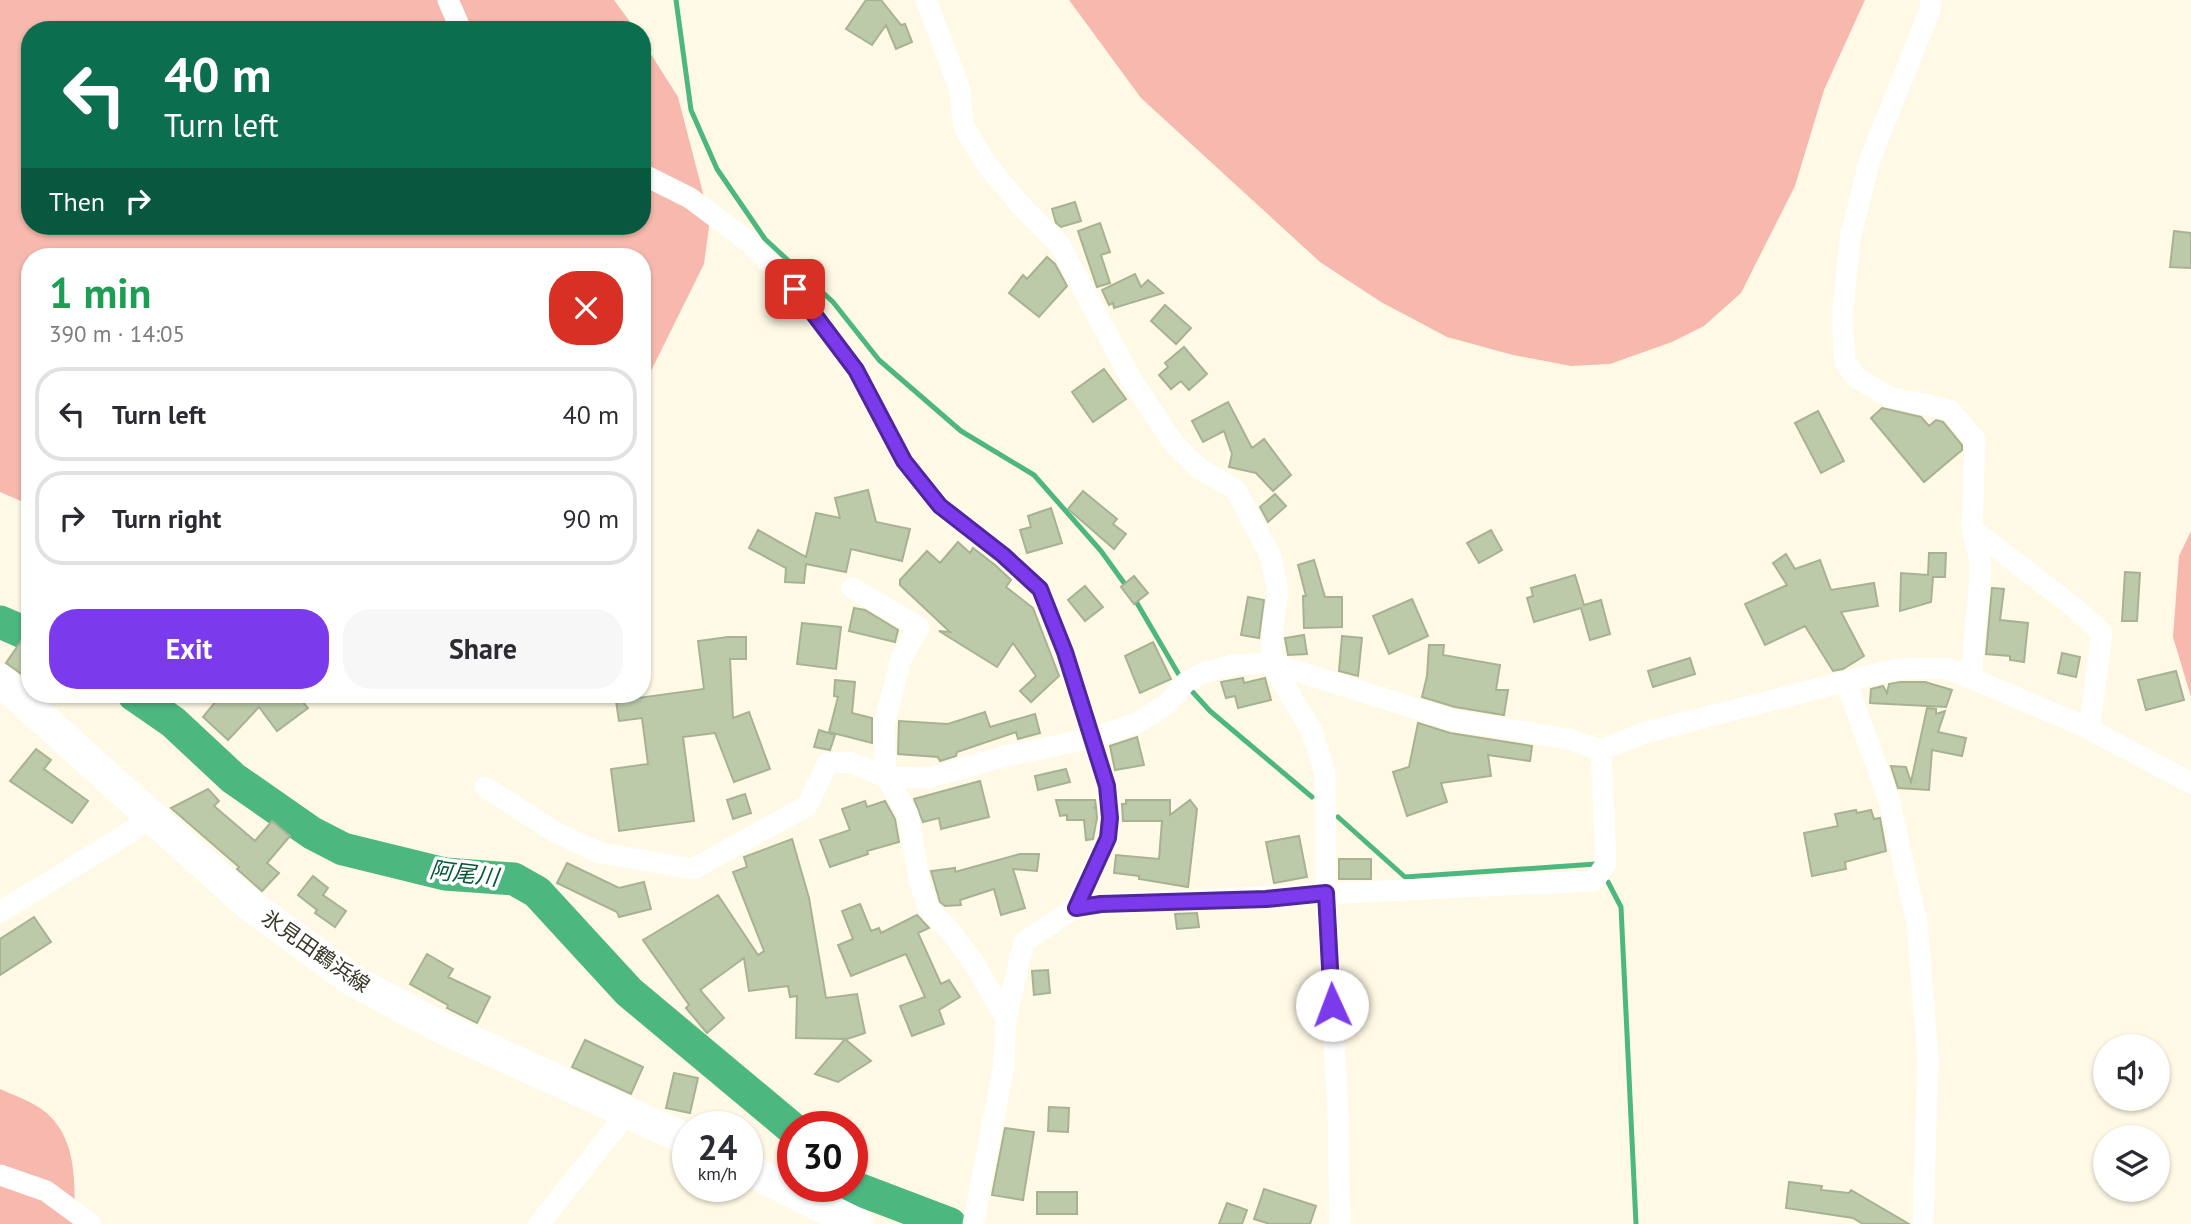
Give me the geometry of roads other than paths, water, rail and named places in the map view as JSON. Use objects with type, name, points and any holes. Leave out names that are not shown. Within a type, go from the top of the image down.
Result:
[{"type":"main road","name":"氷見田鶴浜線","points":[[0,680],[21,699]]},
{"type":"main road","name":"氷見田鶴浜線","points":[[26,703],[246,902],[354,981],[440,1027],[672,1133]]},
{"type":"main road","points":[[763,1177],[857,1224]]},
{"type":"street","points":[[447,0],[457,21]]},
{"type":"street","points":[[926,0],[958,87],[964,127],[987,165],[1024,209],[1060,245],[1131,379],[1174,444],[1200,469],[1236,491],[1271,557],[1278,593],[1271,663],[1312,732],[1325,774],[1326,893],[1338,1114],[1340,1224]]},
{"type":"street","points":[[1931,0],[1930,10],[1870,159],[1854,226],[1843,307],[1845,362],[1856,377],[1889,397],[1950,410],[1975,440],[1972,529],[1981,565],[1971,677]]},
{"type":"street","points":[[651,178],[690,198],[750,243],[795,289],[856,370],[904,461],[940,506],[1003,555],[1040,589],[1065,652],[1107,786],[1110,828],[1103,853],[1076,908]]},
{"type":"street","points":[[1972,529],[2075,608],[2102,633],[2090,729]]},
{"type":"street","points":[[852,588],[919,627],[901,659],[884,725],[886,777],[908,814],[919,880],[929,909],[951,932],[975,965],[1006,1018]]},
{"type":"street","points":[[485,787],[555,832],[600,853],[693,869],[807,806],[828,763],[849,762],[886,777],[929,778],[998,758],[1091,738],[1137,723],[1167,704],[1186,682],[1203,673],[1233,665],[1271,663],[1452,720],[1569,738],[1601,750],[1644,733],[1898,669],[1947,668],[2090,729],[2191,783]]},
{"type":"street","points":[[1846,682],[1889,800],[1917,923],[1927,1058],[1923,1224]]},
{"type":"street","points":[[975,1216],[1004,1065],[1006,1018],[1024,942],[1076,908],[1101,904],[1266,899],[1326,893],[1594,881],[1606,864],[1601,750]]},
{"type":"street","points":[[0,912],[132,831],[151,816]]},
{"type":"street","points":[[539,1224],[628,1112]]},
{"type":"street","points":[[0,1175],[46,1191],[91,1224]]},
{"type":"waterway","points":[[676,0],[691,110],[717,169],[765,239],[833,302],[879,360],[961,431],[1034,475],[1101,551],[1127,587]]},
{"type":"waterway","points":[[1134,598],[1182,680]]},
{"type":"waterway","name":"阿尾川","points":[[0,622],[21,631]]},
{"type":"waterway","points":[[1189,688],[1210,711],[1312,797]]},
{"type":"waterway","name":"阿尾川","points":[[146,703],[173,722],[233,778],[312,833],[343,849],[445,874],[514,879],[537,892],[629,992],[777,1116]]},
{"type":"waterway","points":[[1338,817],[1405,877],[1596,864]]},
{"type":"waterway","points":[[1608,882],[1621,907],[1636,1224]]},
{"type":"waterway","name":"阿尾川","points":[[868,1193],[950,1224]]}]
